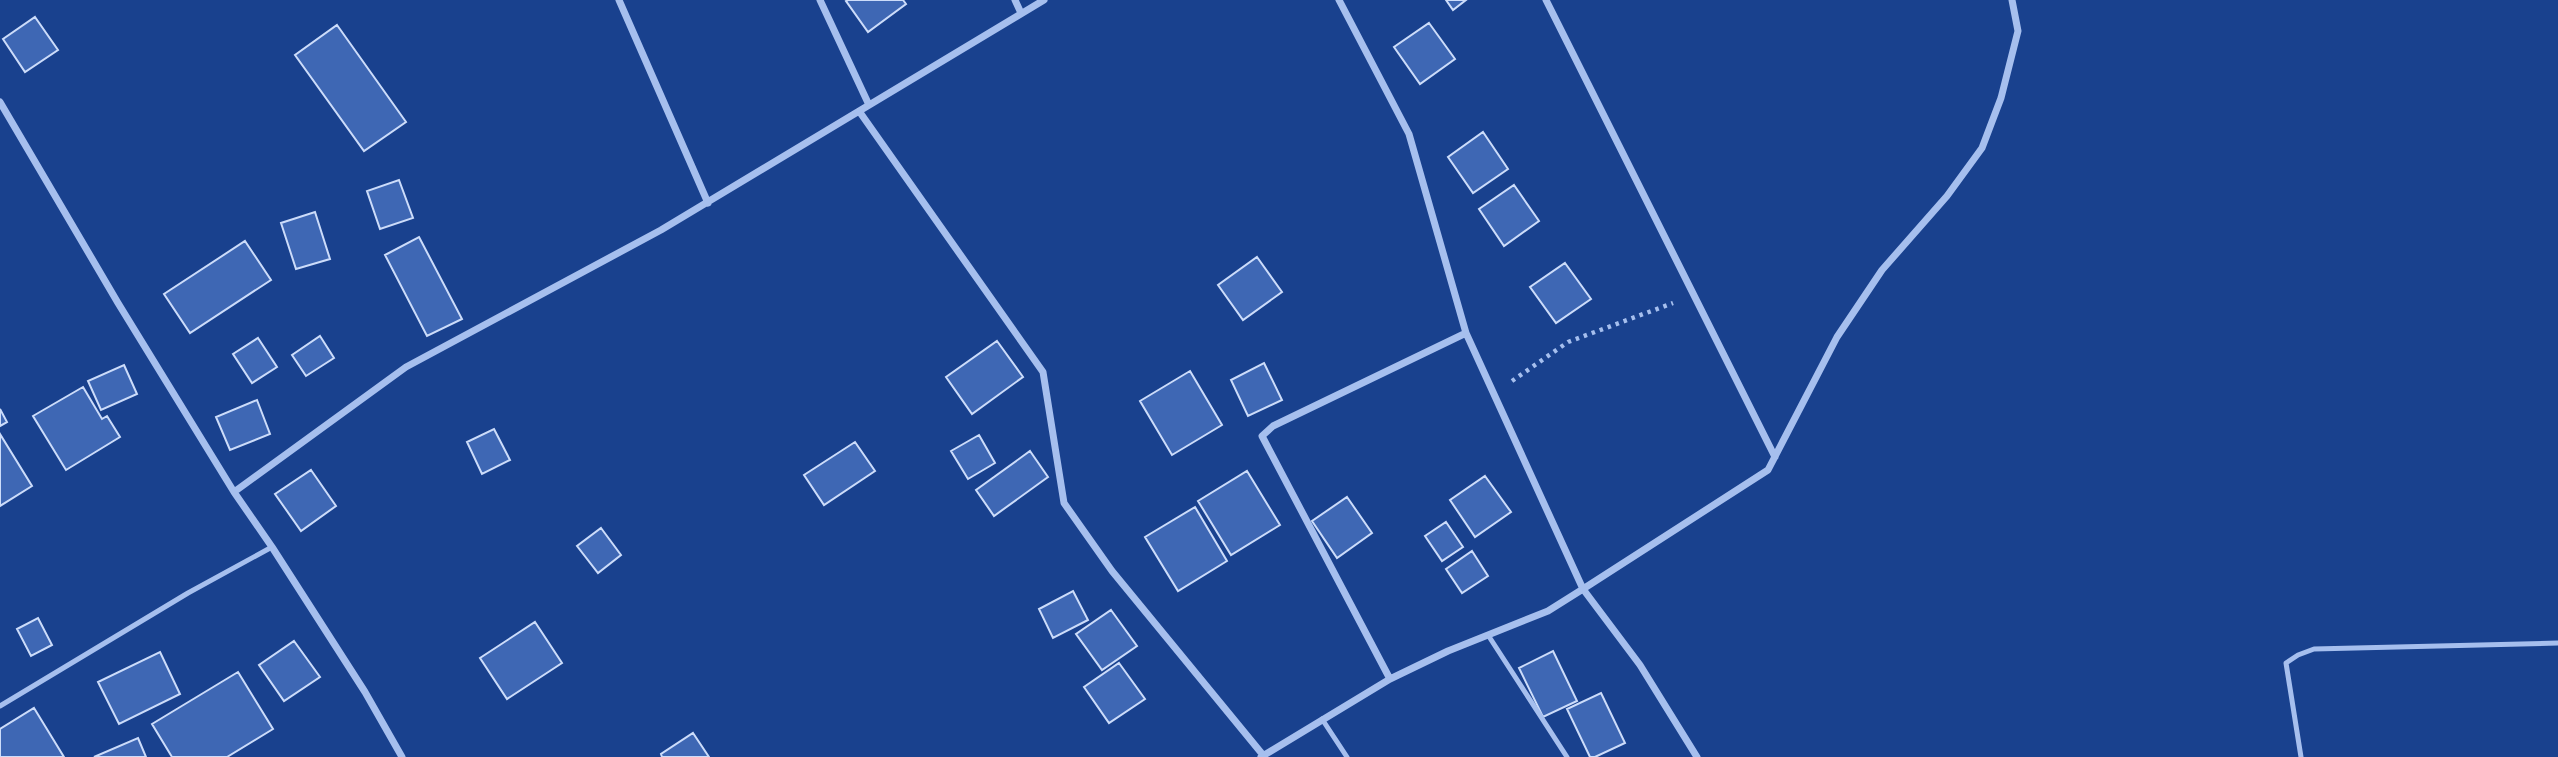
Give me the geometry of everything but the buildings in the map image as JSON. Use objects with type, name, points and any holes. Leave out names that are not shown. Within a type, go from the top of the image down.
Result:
[{"type":"street","points":[[619,0],[708,203]]},
{"type":"street","points":[[820,0],[869,105]]},
{"type":"street","points":[[1015,0],[1021,13]]},
{"type":"street","points":[[234,492],[406,367],[708,203],[1044,0]]},
{"type":"street","points":[[1339,0],[1409,134],[1466,333],[1583,589],[1640,665],[1697,757]]},
{"type":"street","points":[[1546,0],[1775,457]]},
{"type":"street","points":[[859,111],[1044,372],[1063,503],[1112,571],[1262,756],[1390,679],[1448,650],[1548,611],[1768,470],[1852,314],[1882,270],[1947,196],[1982,148],[2001,98],[2018,31],[2012,0]]},
{"type":"street","points":[[0,102],[118,303],[234,492],[365,692],[402,757]]},
{"type":"street","points":[[1390,679],[1262,436],[1273,426],[1466,333]]},
{"type":"lane","points":[[0,706],[188,593],[272,547]]},
{"type":"lane","points":[[1488,635],[1567,757]]},
{"type":"lane","points":[[2301,757],[2286,663],[2298,655],[2314,649],[2558,643]]},
{"type":"lane","points":[[1322,719],[1347,757]]},
{"type":"path","points":[[1494,394],[1568,342],[1694,295]]}]
